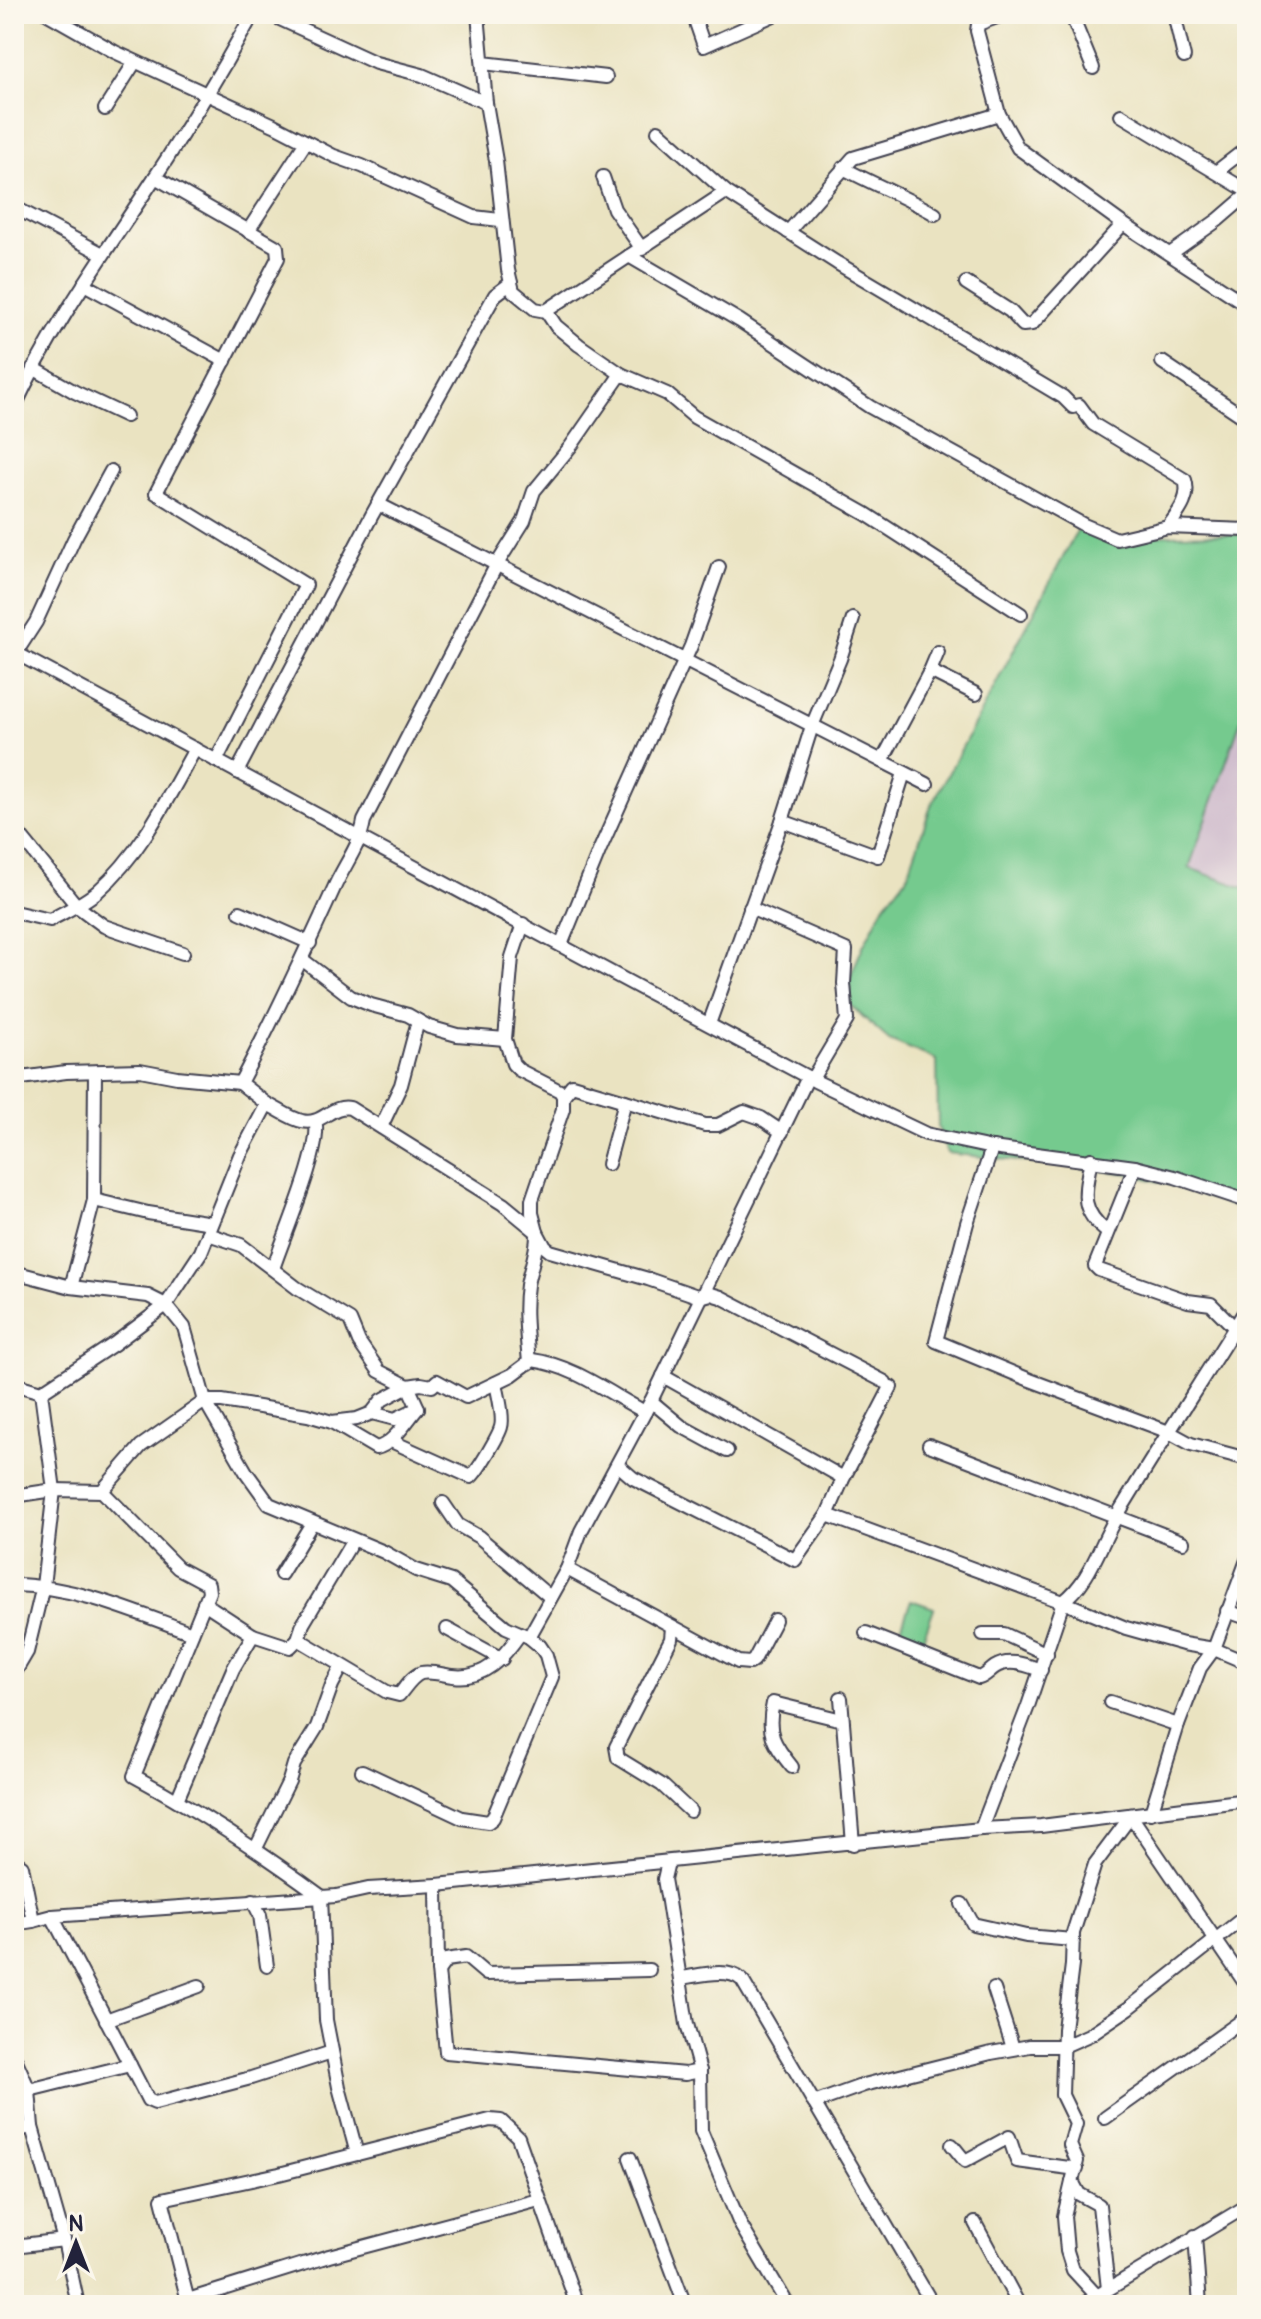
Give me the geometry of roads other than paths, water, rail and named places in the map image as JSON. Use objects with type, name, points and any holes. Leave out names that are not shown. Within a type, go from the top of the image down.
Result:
[{"type":"street","points":[[48,14],[135,62],[306,142],[474,217],[500,220]]},
{"type":"street","points":[[14,408],[33,368],[103,254],[208,96],[253,14]]},
{"type":"street","points":[[269,14],[376,63],[422,75],[486,103]]},
{"type":"street","points":[[478,14],[500,220],[513,291],[535,309],[546,311],[568,336],[621,374],[667,394],[694,417],[866,514],[1021,614]]},
{"type":"street","points":[[693,14],[704,46],[776,14]]},
{"type":"street","points":[[1005,14],[988,16],[978,24],[977,31],[999,114],[1018,148],[1123,224],[1247,305]]},
{"type":"street","points":[[1071,14],[1093,68]]},
{"type":"street","points":[[1174,14],[1184,57]]},
{"type":"street","points":[[105,109],[135,62]]},
{"type":"street","points":[[483,63],[606,77]]},
{"type":"street","points":[[788,232],[843,168],[863,153],[999,114]]},
{"type":"street","points":[[1121,115],[1247,193],[1218,220],[1170,254]]},
{"type":"street","points":[[658,131],[726,192],[928,318],[1063,397],[1073,407],[1079,405],[1093,424],[1185,480],[1185,500],[1168,527]]},
{"type":"street","points":[[248,231],[306,142]]},
{"type":"street","points":[[1216,172],[1247,148]]},
{"type":"street","points":[[843,168],[881,188],[907,197],[935,214]]},
{"type":"street","points":[[155,177],[277,247],[278,258],[156,493],[306,585],[216,761]]},
{"type":"street","points":[[603,177],[614,209],[642,249]]},
{"type":"street","points":[[546,311],[726,192]]},
{"type":"street","points":[[14,207],[103,254]]},
{"type":"street","points":[[966,283],[1010,311],[1023,325],[1032,324],[1123,224]]},
{"type":"street","points":[[629,256],[740,321],[870,407],[1084,525],[1117,539],[1168,527],[1247,530]]},
{"type":"street","points":[[237,772],[378,504],[495,295],[511,283]]},
{"type":"street","points":[[84,284],[225,361]]},
{"type":"street","points":[[1162,362],[1247,419]]},
{"type":"street","points":[[33,368],[126,416]]},
{"type":"street","points":[[240,1083],[362,837],[364,821],[497,564],[524,521],[534,491],[571,446],[621,374]]},
{"type":"street","points":[[111,471],[74,539],[36,622],[15,654],[810,1078],[926,1134],[992,1148],[1135,1167],[1247,1201]]},
{"type":"street","points":[[378,504],[927,784]]},
{"type":"street","points":[[561,945],[684,660],[719,567]]},
{"type":"street","points":[[709,1024],[782,821],[812,726],[853,619]]},
{"type":"street","points":[[882,761],[938,652]]},
{"type":"street","points":[[930,671],[976,694]]},
{"type":"street","points":[[14,912],[50,920],[98,891],[139,845],[159,816],[195,749]]},
{"type":"street","points":[[782,821],[878,856],[904,773]]},
{"type":"street","points":[[14,828],[77,906],[104,926],[183,953]]},
{"type":"street","points":[[298,1639],[387,1692],[399,1695],[421,1673],[467,1677],[480,1674],[502,1659],[524,1636],[550,1597],[567,1569],[581,1531],[648,1406],[782,1132],[810,1078],[847,1020],[844,983],[846,950],[750,908]]},
{"type":"street","points":[[240,912],[310,943]]},
{"type":"street","points":[[523,924],[512,957],[505,1039],[513,1064],[519,1070],[560,1091],[563,1096],[563,1109],[532,1200],[537,1232],[545,1247],[558,1255],[648,1279],[700,1297],[711,1294],[721,1297],[888,1384],[827,1515],[795,1560],[633,1478],[618,1465]]},
{"type":"street","points":[[303,960],[351,997],[457,1035],[505,1039]]},
{"type":"street","points":[[381,1127],[401,1085],[418,1021]]},
{"type":"street","points":[[14,1079],[66,1072],[151,1071],[177,1077],[240,1083],[267,1104],[301,1121],[315,1121],[335,1108],[345,1107],[503,1204],[537,1232]]},
{"type":"street","points":[[71,1287],[94,1200],[95,1072]]},
{"type":"street","points":[[563,1096],[572,1085],[577,1085],[705,1125],[718,1125],[744,1112],[761,1118],[782,1132]]},
{"type":"street","points":[[608,1164],[625,1101]]},
{"type":"street","points":[[14,1384],[41,1392],[166,1305],[201,1252],[240,1155],[267,1104]]},
{"type":"street","points":[[273,1269],[312,1156],[317,1135],[315,1121]]},
{"type":"street","points":[[992,1148],[967,1223],[936,1341],[1169,1432],[1191,1444],[1247,1459]]},
{"type":"street","points":[[1091,1159],[1084,1199],[1094,1222],[1107,1232]]},
{"type":"street","points":[[1135,1167],[1095,1266],[1188,1301],[1211,1304],[1235,1328]]},
{"type":"street","points":[[94,1200],[210,1229],[241,1245],[323,1306],[350,1320],[359,1342],[379,1371],[408,1386],[432,1386],[437,1381],[466,1397],[496,1383],[532,1360],[545,1362],[648,1406],[727,1451]]},
{"type":"street","points":[[529,1363],[527,1286],[537,1248],[537,1232]]},
{"type":"street","points":[[14,1272],[71,1287],[148,1296],[166,1305],[184,1327],[205,1401],[262,1497],[279,1510],[384,1552],[416,1570],[451,1581],[484,1611],[524,1636],[546,1655],[552,1677],[493,1818],[488,1822],[462,1818],[362,1771]]},
{"type":"street","points":[[981,1829],[1047,1654],[1063,1602],[1082,1581],[1117,1515],[1246,1309]]},
{"type":"street","points":[[663,1376],[831,1468],[842,1481]]},
{"type":"street","points":[[391,1441],[471,1477],[501,1427],[502,1411],[498,1404],[496,1383]]},
{"type":"street","points":[[408,1386],[418,1408]]},
{"type":"street","points":[[332,1422],[357,1419],[372,1413],[382,1400],[408,1386]]},
{"type":"street","points":[[14,1674],[27,1652],[43,1586],[54,1490],[41,1392]]},
{"type":"street","points":[[102,1491],[141,1446],[205,1401],[284,1410],[332,1422],[376,1448],[391,1441],[418,1408]]},
{"type":"street","points":[[372,1413],[395,1419],[418,1408]]},
{"type":"street","points":[[929,1445],[1183,1542]]},
{"type":"street","points":[[14,1496],[54,1490],[102,1491],[178,1568],[208,1584],[209,1592],[134,1776],[236,1839],[256,1848],[321,1896]]},
{"type":"street","points":[[443,1503],[458,1525],[479,1537],[550,1597]]},
{"type":"street","points":[[827,1515],[1126,1628],[1214,1649],[1247,1663]]},
{"type":"street","points":[[281,1574],[312,1523]]},
{"type":"street","points":[[204,1603],[253,1635],[290,1647],[298,1639],[303,1624],[353,1540]]},
{"type":"street","points":[[1151,1813],[1178,1725],[1200,1668],[1214,1649],[1227,1611],[1242,1586],[1247,1560]]},
{"type":"street","points":[[567,1569],[672,1627],[708,1643],[734,1660],[750,1663],[759,1653],[775,1620]]},
{"type":"street","points":[[14,1585],[43,1586],[133,1611],[192,1633]]},
{"type":"street","points":[[1227,1611],[1247,1618]]},
{"type":"street","points":[[672,1627],[671,1639],[616,1747],[618,1758],[662,1785],[690,1811]]},
{"type":"street","points":[[447,1629],[502,1659]]},
{"type":"street","points":[[866,1633],[979,1678],[999,1664],[1021,1663],[1041,1670]]},
{"type":"street","points":[[983,1634],[1004,1634],[1047,1654]]},
{"type":"street","points":[[177,1800],[233,1669],[253,1635]]},
{"type":"street","points":[[256,1848],[289,1781],[294,1764],[317,1727],[342,1666]]},
{"type":"street","points":[[841,1698],[853,1844]]},
{"type":"street","points":[[1110,1702],[1178,1725]]},
{"type":"street","points":[[792,1767],[773,1744],[770,1714],[773,1703],[842,1720]]},
{"type":"street","points":[[14,1924],[52,1916],[336,1896],[368,1889],[437,1885],[981,1829],[1041,1826],[1247,1800]]},
{"type":"street","points":[[1103,2292],[1073,2270],[1067,2251],[1064,2216],[1077,2161],[1070,2145],[1076,2124],[1062,2095],[1064,2046],[1076,1918],[1095,1864],[1131,1816]]},
{"type":"street","points":[[1131,1816],[1247,1986]]},
{"type":"street","points":[[14,1861],[22,1866],[33,1921]]},
{"type":"street","points":[[668,1862],[664,1879],[687,2024],[700,2071],[701,2131],[740,2224],[788,2305]]},
{"type":"street","points":[[437,1885],[438,1971],[446,2052],[685,2074],[700,2071]]},
{"type":"street","points":[[321,1896],[326,2020],[357,2154]]},
{"type":"street","points":[[253,1901],[260,1915],[267,1966]]},
{"type":"street","points":[[962,1904],[973,1924],[1026,1936],[1073,1940]]},
{"type":"street","points":[[814,2103],[864,2085],[1013,2048],[1064,2046],[1089,2035],[1129,2008],[1247,1915]]},
{"type":"street","points":[[52,1916],[148,2100],[155,2103],[251,2078],[332,2052]]},
{"type":"street","points":[[438,1971],[446,1960],[466,1957],[486,1974],[649,1970]]},
{"type":"street","points":[[680,1978],[728,1973],[738,1975],[933,2305]]},
{"type":"street","points":[[106,2020],[199,1986]]},
{"type":"street","points":[[994,1989],[1013,2048]]},
{"type":"street","points":[[1105,2118],[1247,2017]]},
{"type":"street","points":[[14,2056],[29,2090],[32,2127],[64,2240],[78,2305]]},
{"type":"street","points":[[29,2090],[130,2065]]},
{"type":"street","points":[[539,2200],[329,2256],[189,2303],[162,2199],[426,2138],[479,2121],[501,2121],[518,2137],[575,2300],[562,2305]]},
{"type":"street","points":[[14,2131],[32,2127]]},
{"type":"street","points":[[952,2145],[965,2161],[1009,2137],[1017,2161],[1075,2175]]},
{"type":"street","points":[[630,2158],[685,2305]]},
{"type":"street","points":[[1075,2175],[1079,2194],[1099,2205],[1103,2292]]},
{"type":"street","points":[[1082,2305],[1247,2206]]},
{"type":"street","points":[[975,2223],[1019,2305]]},
{"type":"street","points":[[1195,2236],[1200,2305]]},
{"type":"street","points":[[14,2246],[64,2240]]}]
